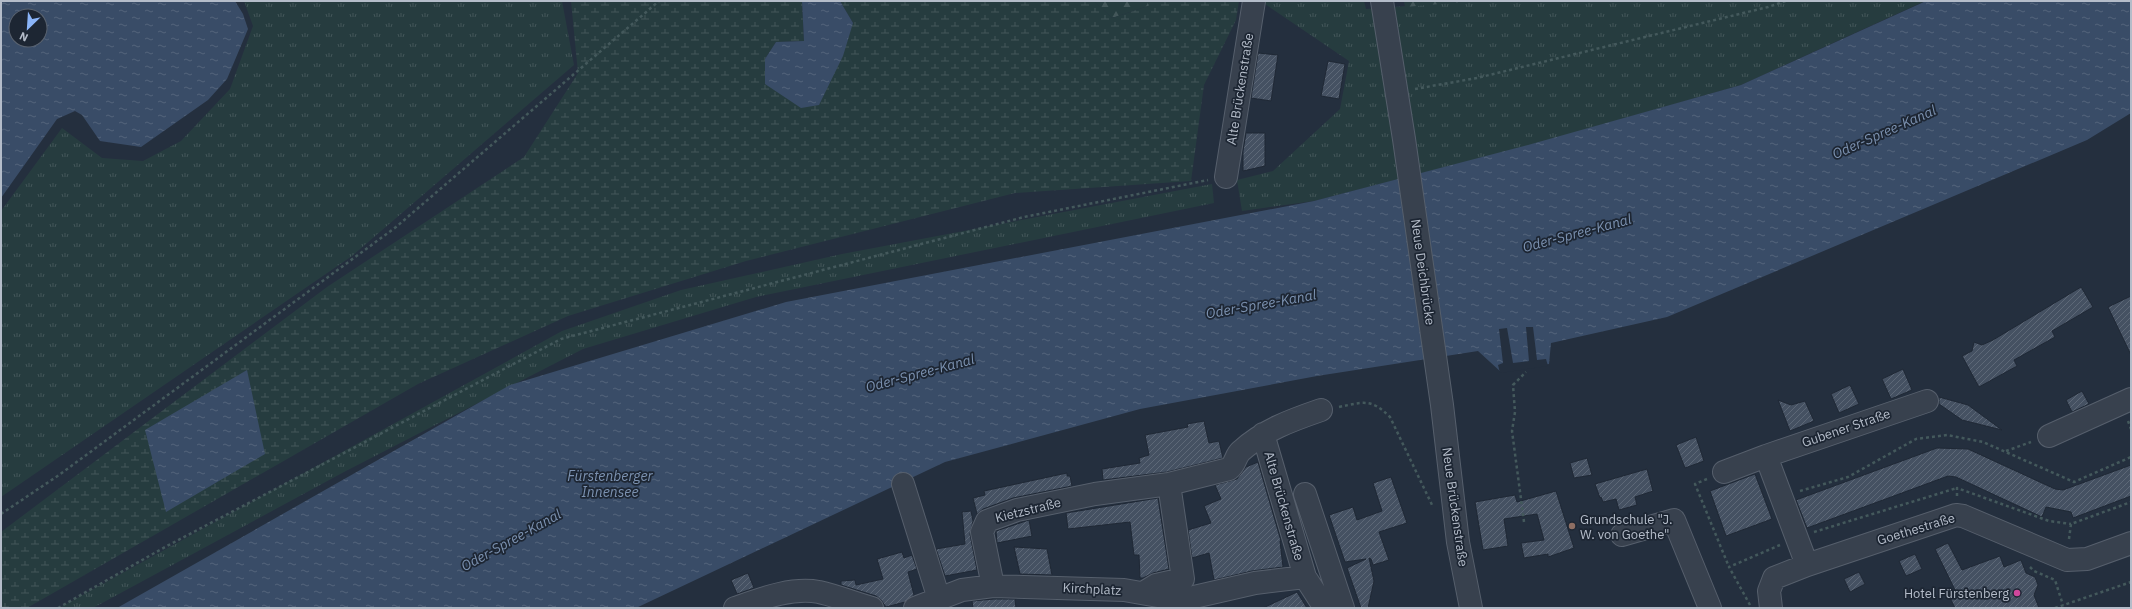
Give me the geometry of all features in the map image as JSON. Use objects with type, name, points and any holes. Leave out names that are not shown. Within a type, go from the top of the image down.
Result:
[{"type":"street","name":"Alte Brückenstraße","points":[[1226,177],[1254,1]]},
{"type":"street","points":[[1382,1],[1396,93]]},
{"type":"street","name":"Neue Deichbrücke","points":[[1396,93],[1404,139],[1442,405]]},
{"type":"street","points":[[2049,436],[2131,399]]},
{"type":"street","name":"Gubener Straße","points":[[1724,472],[1766,456],[1927,401]]},
{"type":"street","name":"Neue Brückenstraße","points":[[1442,405],[1458,542],[1471,608]]},
{"type":"street","name":"Kietzstraße","points":[[993,586],[982,532],[987,521],[1017,510],[1080,497],[1169,484],[1229,469],[1234,465],[1241,450],[1263,434],[1280,424],[1321,410]]},
{"type":"street","name":"Alte Brückenstraße","points":[[1263,434],[1305,578],[1325,608]]},
{"type":"street","points":[[1766,456],[1795,538],[1807,565]]},
{"type":"street","points":[[903,484],[939,599]]},
{"type":"street","points":[[1143,593],[1156,585],[1183,579],[1169,484]]},
{"type":"street","name":"Alte Brückenstraße","points":[[1305,494],[1343,608]]},
{"type":"street","name":"Goethestraße","points":[[1771,608],[1769,591],[1774,578],[1807,565],[1956,515],[1963,516],[2067,560],[2087,559],[2131,543]]},
{"type":"street","points":[[1622,535],[1674,520],[1710,608]]},
{"type":"street","name":"Alte Brückenstraße","points":[[1183,604],[1254,583],[1305,578]]},
{"type":"street","points":[[915,608],[962,590],[993,586]]},
{"type":"street","name":"Kirchplatz","points":[[993,586],[1084,588],[1143,593],[1183,604]]},
{"type":"street","points":[[735,608],[769,595],[818,592],[872,608]]},
{"type":"path","points":[[1,514],[59,475],[396,227],[659,1]]},
{"type":"path","points":[[1396,93],[1477,78],[1768,7],[1786,1]]},
{"type":"path","points":[[58,608],[165,547],[561,339],[1024,217],[1226,177]]},
{"type":"path","points":[[1524,522],[1512,431],[1515,412],[1513,385],[1526,372]]},
{"type":"path","points":[[1321,410],[1367,402],[1379,406],[1390,417],[1433,507]]},
{"type":"path","points":[[1780,497],[1848,477],[1916,439],[1947,435],[1983,442],[2074,482],[2131,456]]},
{"type":"path","points":[[2005,452],[2049,436]]},
{"type":"path","points":[[1724,472],[1695,484],[1729,567],[1751,608]]},
{"type":"path","points":[[1729,567],[1795,538],[1957,488],[2049,521],[2071,524],[2131,502]]},
{"type":"path","points":[[1956,515],[1957,488]]},
{"type":"path","points":[[2067,560],[2071,524]]},
{"type":"path","points":[[2029,545],[2025,559],[2034,571],[2055,580],[2063,605]]},
{"type":"path","points":[[2055,608],[2131,582]]},
{"type":"green space","points":[[244,1],[562,1],[574,65],[352,256],[1,497],[1,211],[62,128],[102,158],[143,161],[181,141],[230,89],[253,26]]},
{"type":"green space","points":[[571,1],[802,1],[804,41],[776,42],[765,59],[853,23],[840,1],[1094,1],[1112,18],[1148,6],[1148,1],[1239,1],[1236,20],[1204,85],[1191,181],[1015,193],[746,261],[568,316],[418,384],[27,608],[1,608],[1,532],[327,287],[524,157],[578,73]]},
{"type":"green space","points":[[1094,1],[1148,1],[1148,6],[1112,18]]},
{"type":"green space","points":[[1265,1],[1364,1],[1366,9],[1475,1],[1925,1],[1741,85],[1527,146],[1314,201],[1242,211],[1237,180],[1273,171],[1340,109],[1349,61],[1265,4]]},
{"type":"green space","points":[[1404,1],[1475,1],[1405,7]]},
{"type":"green space","points":[[1212,184],[1214,203],[756,297],[583,349],[344,472],[93,608],[59,608],[562,331],[681,290],[842,254]]},
{"type":"water","points":[[1,1],[235,1],[243,14],[248,29],[227,79],[208,100],[141,147],[100,141],[82,115],[75,111],[57,119],[1,198]]},
{"type":"water","points":[[802,1],[840,1],[853,23],[843,56],[819,105],[801,108],[765,84],[765,59],[776,42],[804,41]]},
{"type":"water","name":"Fürstenberger Innensee","points":[[1926,1],[2131,1],[2131,113],[2087,140],[1667,317],[1551,343],[1549,364],[1501,372],[1478,351],[1317,376],[1140,409],[945,462],[636,608],[117,608],[510,385],[786,302],[1314,201],[1528,145],[1741,85]]},
{"type":"water","points":[[247,370],[265,454],[166,512],[145,430]]},
{"type":"pier","points":[[1526,327],[1533,327],[1537,360],[1546,359],[1548,366],[1500,373],[1498,365],[1503,363],[1499,329],[1507,328],[1513,363],[1529,361]]},
{"type":"building","points":[[1258,53],[1278,55],[1271,101],[1251,98]]},
{"type":"building","points":[[1328,61],[1345,64],[1339,99],[1321,96]]},
{"type":"building","points":[[1246,133],[1265,133],[1265,166],[1243,171],[1243,151]]},
{"type":"building","points":[[2081,287],[2093,307],[2052,331],[2055,337],[2014,360],[2017,366],[1979,387],[1962,356],[1972,351],[1974,342],[1982,345],[1993,340]]},
{"type":"building","points":[[2131,296],[2131,355],[2108,307]]},
{"type":"building","points":[[1903,369],[1912,390],[1891,399],[1882,379]]},
{"type":"building","points":[[1850,385],[1859,404],[1839,413],[1831,394]]},
{"type":"building","points":[[2082,391],[2089,404],[2072,412],[2066,400]]},
{"type":"building","points":[[1939,397],[1968,405],[2002,430],[1962,420],[1939,404]]},
{"type":"building","points":[[1778,400],[1791,405],[1805,401],[1814,421],[1790,431]]},
{"type":"building","points":[[1204,421],[1209,443],[1219,441],[1223,458],[1167,472],[1103,480],[1102,469],[1140,463],[1139,458],[1149,455],[1145,435],[1188,427],[1187,424]]},
{"type":"building","points":[[1696,437],[1704,461],[1685,468],[1676,445]]},
{"type":"building","points":[[1937,448],[1968,449],[2055,489],[2063,490],[2131,465],[2131,496],[2073,518],[2071,512],[2046,507],[2042,517],[1956,477],[1948,476],[1807,528],[1796,500]]},
{"type":"building","points":[[1587,458],[1592,475],[1574,478],[1570,463]]},
{"type":"building","points":[[1258,462],[1281,541],[1283,567],[1252,571],[1214,580],[1209,553],[1192,558],[1188,530],[1211,523],[1204,506],[1221,499],[1215,485],[1237,479],[1246,467]]},
{"type":"building","points":[[1647,469],[1653,491],[1635,497],[1637,505],[1619,510],[1616,499],[1603,502],[1601,497],[1600,498],[1595,484]]},
{"type":"building","points":[[1067,473],[1067,476],[1070,476],[1072,486],[1013,498],[983,509],[977,514],[973,498],[985,495],[984,491]]},
{"type":"building","points":[[1755,474],[1772,519],[1726,536],[1710,491]]},
{"type":"building","points":[[1391,477],[1407,523],[1379,532],[1389,560],[1373,565],[1371,559],[1369,558],[1374,581],[1368,608],[1361,608],[1347,568],[1366,559],[1345,562],[1329,515],[1353,507],[1357,520],[1382,511],[1373,483]]},
{"type":"building","points":[[1556,491],[1574,548],[1548,557],[1548,554],[1524,558],[1521,543],[1544,540],[1537,514],[1504,519],[1508,546],[1483,550],[1475,502],[1515,495],[1517,502]]},
{"type":"building","points":[[1158,498],[1169,569],[1153,573],[1143,578],[1140,578],[1139,555],[1134,555],[1130,522],[1068,529],[1066,513]]},
{"type":"building","points":[[971,511],[973,521],[970,534],[977,570],[945,576],[936,549],[965,544],[962,512]]},
{"type":"building","points":[[1029,520],[1032,536],[997,543],[996,531]]},
{"type":"building","points":[[1948,543],[1962,570],[2000,556],[2004,567],[2021,560],[2026,573],[2035,577],[2038,585],[2034,595],[2039,608],[1955,608],[1948,594],[1955,590],[1935,549]]},
{"type":"building","points":[[1014,547],[1047,549],[1052,575],[1020,574]]},
{"type":"building","points":[[902,552],[904,558],[912,555],[917,569],[908,572],[914,595],[905,602],[886,607],[876,596],[841,585],[841,581],[855,580],[856,585],[883,579],[877,559]]},
{"type":"building","points":[[1915,554],[1922,569],[1906,576],[1899,561]]},
{"type":"building","points":[[1859,572],[1865,584],[1850,592],[1844,579]]},
{"type":"building","points":[[748,573],[754,588],[737,594],[731,580]]},
{"type":"building","points":[[1297,592],[1307,608],[1263,608]]},
{"type":"building","points":[[1015,599],[1016,608],[973,608],[972,601]]},
{"type":"place","name":"Grundschule \"J. W. von Goethe\"","points":[[1572,526]]},
{"type":"place","name":"Hotel Fürstenberg","points":[[2017,593]]},
{"type":"water label","name":"Oder-Spree-Kanal","points":[[1884,132]]},
{"type":"water label","name":"Oder-Spree-Kanal","points":[[1577,233]]},
{"type":"water label","name":"Oder-Spree-Kanal","points":[[1261,304]]},
{"type":"water label","name":"Oder-Spree-Kanal","points":[[920,373]]},
{"type":"water label","name":"Oder-Spree-Kanal","points":[[511,540]]}]
